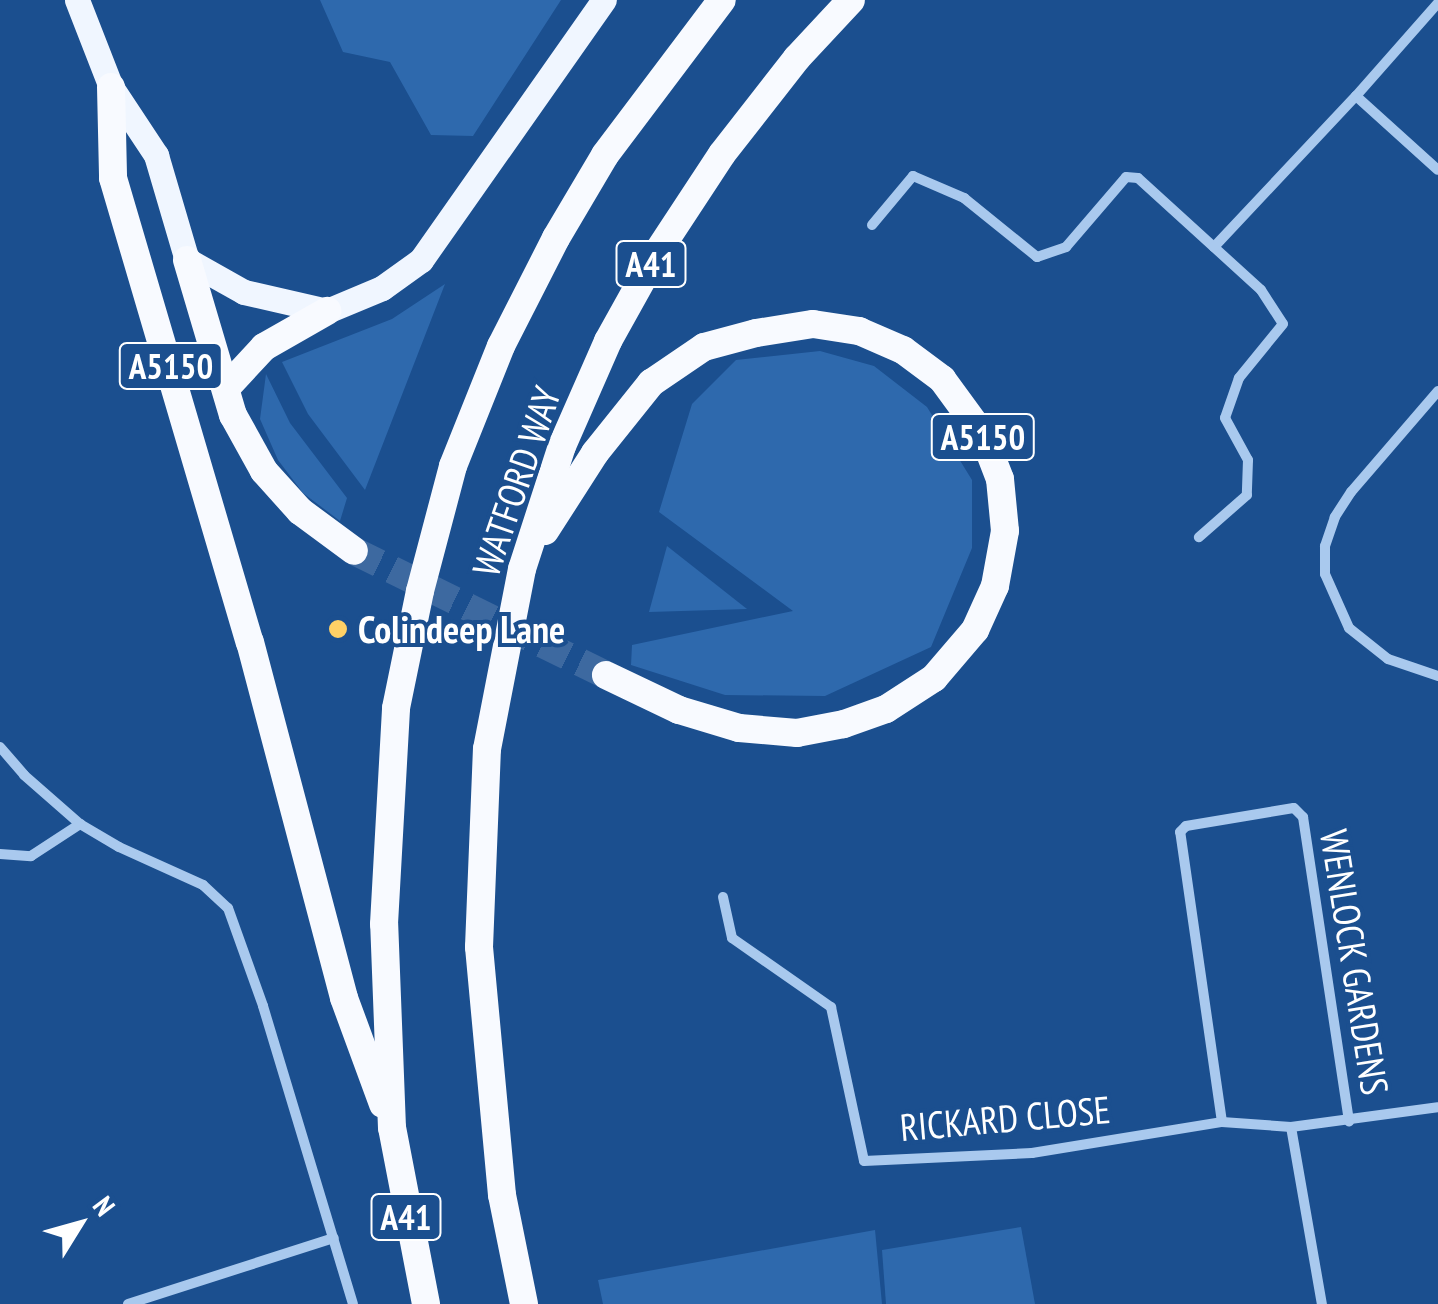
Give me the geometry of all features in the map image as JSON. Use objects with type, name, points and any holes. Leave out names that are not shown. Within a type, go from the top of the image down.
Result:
[{"type":"highway","name":"WATFORD WAY","points":[[426,1304],[392,1128],[384,924],[396,708],[420,591],[454,466],[501,346],[556,238],[605,154],[722,0]]},
{"type":"highway","name":"WATFORD WAY","points":[[524,1304],[502,1194],[479,947],[487,749],[522,569],[562,446],[608,341],[657,253],[733,140],[797,58],[851,0]]},
{"type":"highway","name":"A5150","points":[[111,87],[113,178],[239,605],[344,998],[392,1128]]},
{"type":"highway","name":"A5150","points":[[187,260],[234,415],[264,472],[300,510],[354,551]]},
{"type":"highway","name":"A5150","points":[[226,388],[264,347],[327,311]]},
{"type":"highway","name":"A5150","points":[[522,569],[595,454],[651,382],[704,347],[813,324],[859,331],[903,350],[942,380],[983,435],[1000,479],[1006,531],[996,586],[975,630],[934,678],[886,709],[844,724],[797,732],[739,728],[679,710],[606,675]]},
{"type":"main road","name":"A5150","points":[[77,0],[111,87],[156,155],[187,260],[244,292],[327,311],[382,288],[421,260],[604,0]]},
{"type":"street","points":[[1214,247],[1438,3]]},
{"type":"street","points":[[1356,96],[1438,170]]},
{"type":"street","points":[[872,224],[913,176],[964,198],[1037,257],[1066,247],[1126,176],[1138,178],[1261,290],[1283,324],[1239,378],[1225,418],[1248,460],[1246,495],[1199,537]]},
{"type":"street","points":[[1438,391],[1351,492],[1335,517],[1325,546],[1325,574],[1349,628],[1388,659],[1438,676]]},
{"type":"street","points":[[0,747],[24,775],[80,824],[119,848],[203,884],[228,908],[244,944],[353,1304]]},
{"type":"street","name":"WENLOCK GARDENS","points":[[1222,1122],[1180,832],[1186,826],[1294,808],[1303,817],[1350,1122]]},
{"type":"street","points":[[0,854],[31,856],[80,824]]},
{"type":"street","name":"RICKARD CLOSE","points":[[724,898],[732,938],[832,1006],[864,1161],[1032,1152],[1222,1122],[1291,1127],[1438,1108]]},
{"type":"street","points":[[1291,1127],[1322,1304]]},
{"type":"street","points":[[128,1304],[334,1238]]},
{"type":"shaded area","points":[[320,0],[561,0],[473,136],[431,135],[390,62],[343,52]]},
{"type":"shaded area","points":[[445,284],[365,490],[308,414],[282,362],[392,319]]},
{"type":"shaded area","points":[[820,351],[874,366],[927,407],[972,480],[972,548],[931,647],[825,696],[725,695],[631,665],[632,645],[793,611],[659,512],[692,404],[736,360]]},
{"type":"shaded area","points":[[266,374],[290,423],[347,498],[340,521],[303,493],[278,460],[260,419]]},
{"type":"shaded area","points":[[667,546],[747,609],[649,612]]},
{"type":"shaded area","points":[[1021,1227],[1035,1304],[886,1304],[882,1250]]},
{"type":"shaded area","points":[[875,1230],[882,1304],[603,1304],[598,1280]]},
{"type":"tunnel","points":[[354,551],[606,675]]},
{"type":"place","name":"Colindeep Lane","points":[[338,629]]}]
